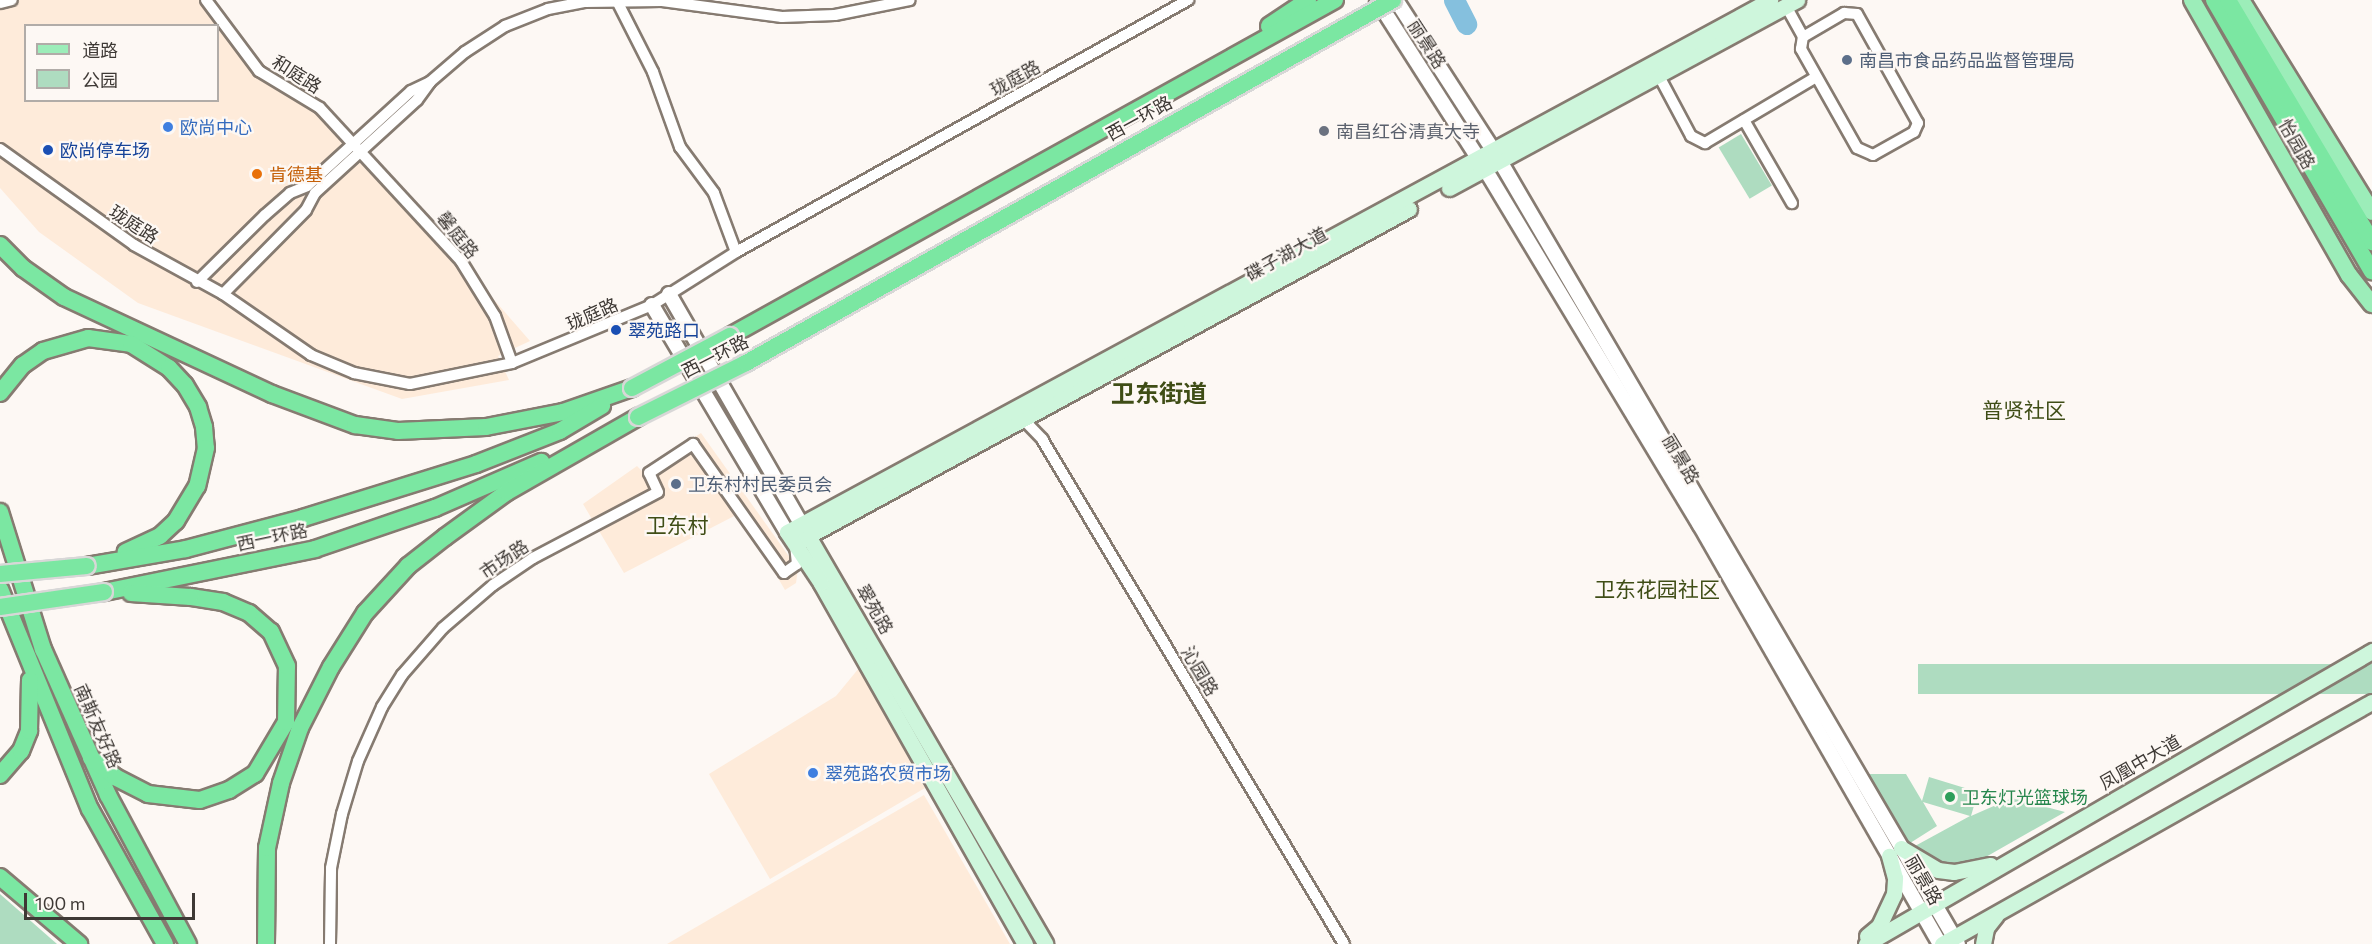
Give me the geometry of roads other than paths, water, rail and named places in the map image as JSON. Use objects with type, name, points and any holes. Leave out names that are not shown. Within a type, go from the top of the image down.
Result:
[{"type":"highway","points":[[1206,71],[1308,0]]},
{"type":"highway","name":"西一环路","points":[[0,574],[87,566],[196,547],[303,518],[476,464],[560,431],[632,388],[1335,0]]},
{"type":"highway","name":"西一环路","points":[[0,607],[104,592],[315,549],[483,488],[638,417],[746,363],[1395,0]]},
{"type":"highway","points":[[2214,0],[2372,271]]},
{"type":"highway","points":[[2228,0],[2372,242]]},
{"type":"highway","points":[[0,244],[23,267],[64,297],[272,394],[355,424],[398,431],[486,427],[563,412],[632,388]]},
{"type":"highway","points":[[0,393],[23,365],[43,351],[88,338],[110,339],[131,344],[169,368],[198,407],[206,448],[197,486],[187,505],[160,536],[138,548],[87,566]]},
{"type":"highway","points":[[266,944],[267,848],[281,783],[300,728],[331,667],[365,614],[408,566],[444,537],[507,492],[638,417]]},
{"type":"highway","name":"南斯友好路","points":[[0,512],[43,649],[91,758],[188,944]]},
{"type":"highway","points":[[0,589],[90,809],[165,944]]},
{"type":"highway","points":[[91,758],[115,777],[148,794],[176,800],[200,800],[229,790],[255,774],[286,722],[290,694],[287,666],[271,632],[249,613],[223,602],[190,597],[104,592]]},
{"type":"highway","points":[[0,775],[21,751],[29,731],[33,705],[29,664]]},
{"type":"highway","points":[[0,877],[79,944]]},
{"type":"main road","name":"碟子湖大道","points":[[798,534],[1497,156],[1770,0]]},
{"type":"main road","name":"怡园路","points":[[2192,0],[2349,275],[2372,304]]},
{"type":"main road","name":"怡园路","points":[[2241,0],[2367,194],[2372,212]]},
{"type":"main road","name":"碟子湖大道","points":[[1497,156],[1659,76],[1792,3]]},
{"type":"main road","name":"碟子湖大道","points":[[798,534],[1023,419],[1482,164]]},
{"type":"main road","name":"翠苑路","points":[[798,534],[821,583],[1025,944]]},
{"type":"main road","name":"翠苑路","points":[[798,534],[1046,944]]},
{"type":"main road","name":"凤凰中大道","points":[[1866,944],[2372,651]]},
{"type":"main road","points":[[1949,942],[1998,912],[2372,702]]},
{"type":"main road","points":[[1857,944],[1879,926],[1888,912],[1895,878],[1895,852],[1931,867],[1954,872],[2019,855]]},
{"type":"main road","points":[[1983,944],[1986,928],[1998,912]]},
{"type":"street","points":[[0,3],[12,0]]},
{"type":"street","name":"和庭路","points":[[206,0],[259,71],[320,108],[358,147]]},
{"type":"street","points":[[223,294],[306,210],[315,193],[411,91],[430,82],[465,52],[505,26],[548,9],[590,1],[662,0],[782,17],[860,11],[910,0]]},
{"type":"street","points":[[856,0],[860,11]]},
{"type":"street","name":"珑庭路","points":[[0,149],[86,213],[197,282],[223,294],[311,355],[354,373],[410,384],[512,363],[652,305],[736,252],[1171,4],[1188,0]]},
{"type":"street","name":"丽景路","points":[[1377,0],[1482,164],[1949,942]]},
{"type":"street","name":"丽景路","points":[[1395,0],[1497,156],[1895,852]]},
{"type":"street","points":[[616,1],[653,72],[680,147],[714,193],[736,252]]},
{"type":"street","points":[[1792,3],[1803,37],[1801,49],[1857,148],[1865,154],[1873,155],[1914,132],[1918,123],[1857,14],[1844,13],[1803,37]]},
{"type":"street","points":[[1659,76],[1697,142],[1705,143],[1816,77]]},
{"type":"street","points":[[1744,120],[1792,203]]},
{"type":"street","points":[[197,282],[290,193],[307,186],[358,147]]},
{"type":"street","name":"馨庭路","points":[[358,147],[460,261],[495,315],[512,363]]},
{"type":"street","name":"翠苑路","points":[[669,294],[798,534]]},
{"type":"street","name":"翠苑路","points":[[652,305],[798,534]]},
{"type":"street","name":"沁园路","points":[[1023,419],[1042,439],[1344,944]]},
{"type":"street","name":"市场路","points":[[330,944],[331,868],[342,814],[358,761],[382,707],[402,675],[443,628],[493,585],[533,558],[658,492],[649,473],[693,444],[784,573],[797,564],[798,534]]},
{"type":"waterway","points":[[1454,0],[1466,24]]},
{"type":"place","name":"南昌市食品药品监督管理局","points":[[1847,60]]},
{"type":"place","name":"欧尚中心","points":[[168,127]]},
{"type":"place","name":"南昌红谷清真大寺","points":[[1324,131]]},
{"type":"place","name":"欧尚停车场","points":[[48,150]]},
{"type":"place","name":"肯德基","points":[[257,174]]},
{"type":"place","name":"翠苑路口","points":[[616,330]]},
{"type":"place","name":"卫东村村民委员会","points":[[676,484]]},
{"type":"place","name":"翠苑路农贸市场","points":[[813,773]]},
{"type":"place","name":"卫东灯光篮球场","points":[[1950,797]]},
{"type":"district","name":"卫东街道","points":[[1159,393]]},
{"type":"district","name":"普贤社区","points":[[2024,410]]},
{"type":"district","name":"卫东村","points":[[677,525]]},
{"type":"district","name":"卫东花园社区","points":[[1657,589]]}]
